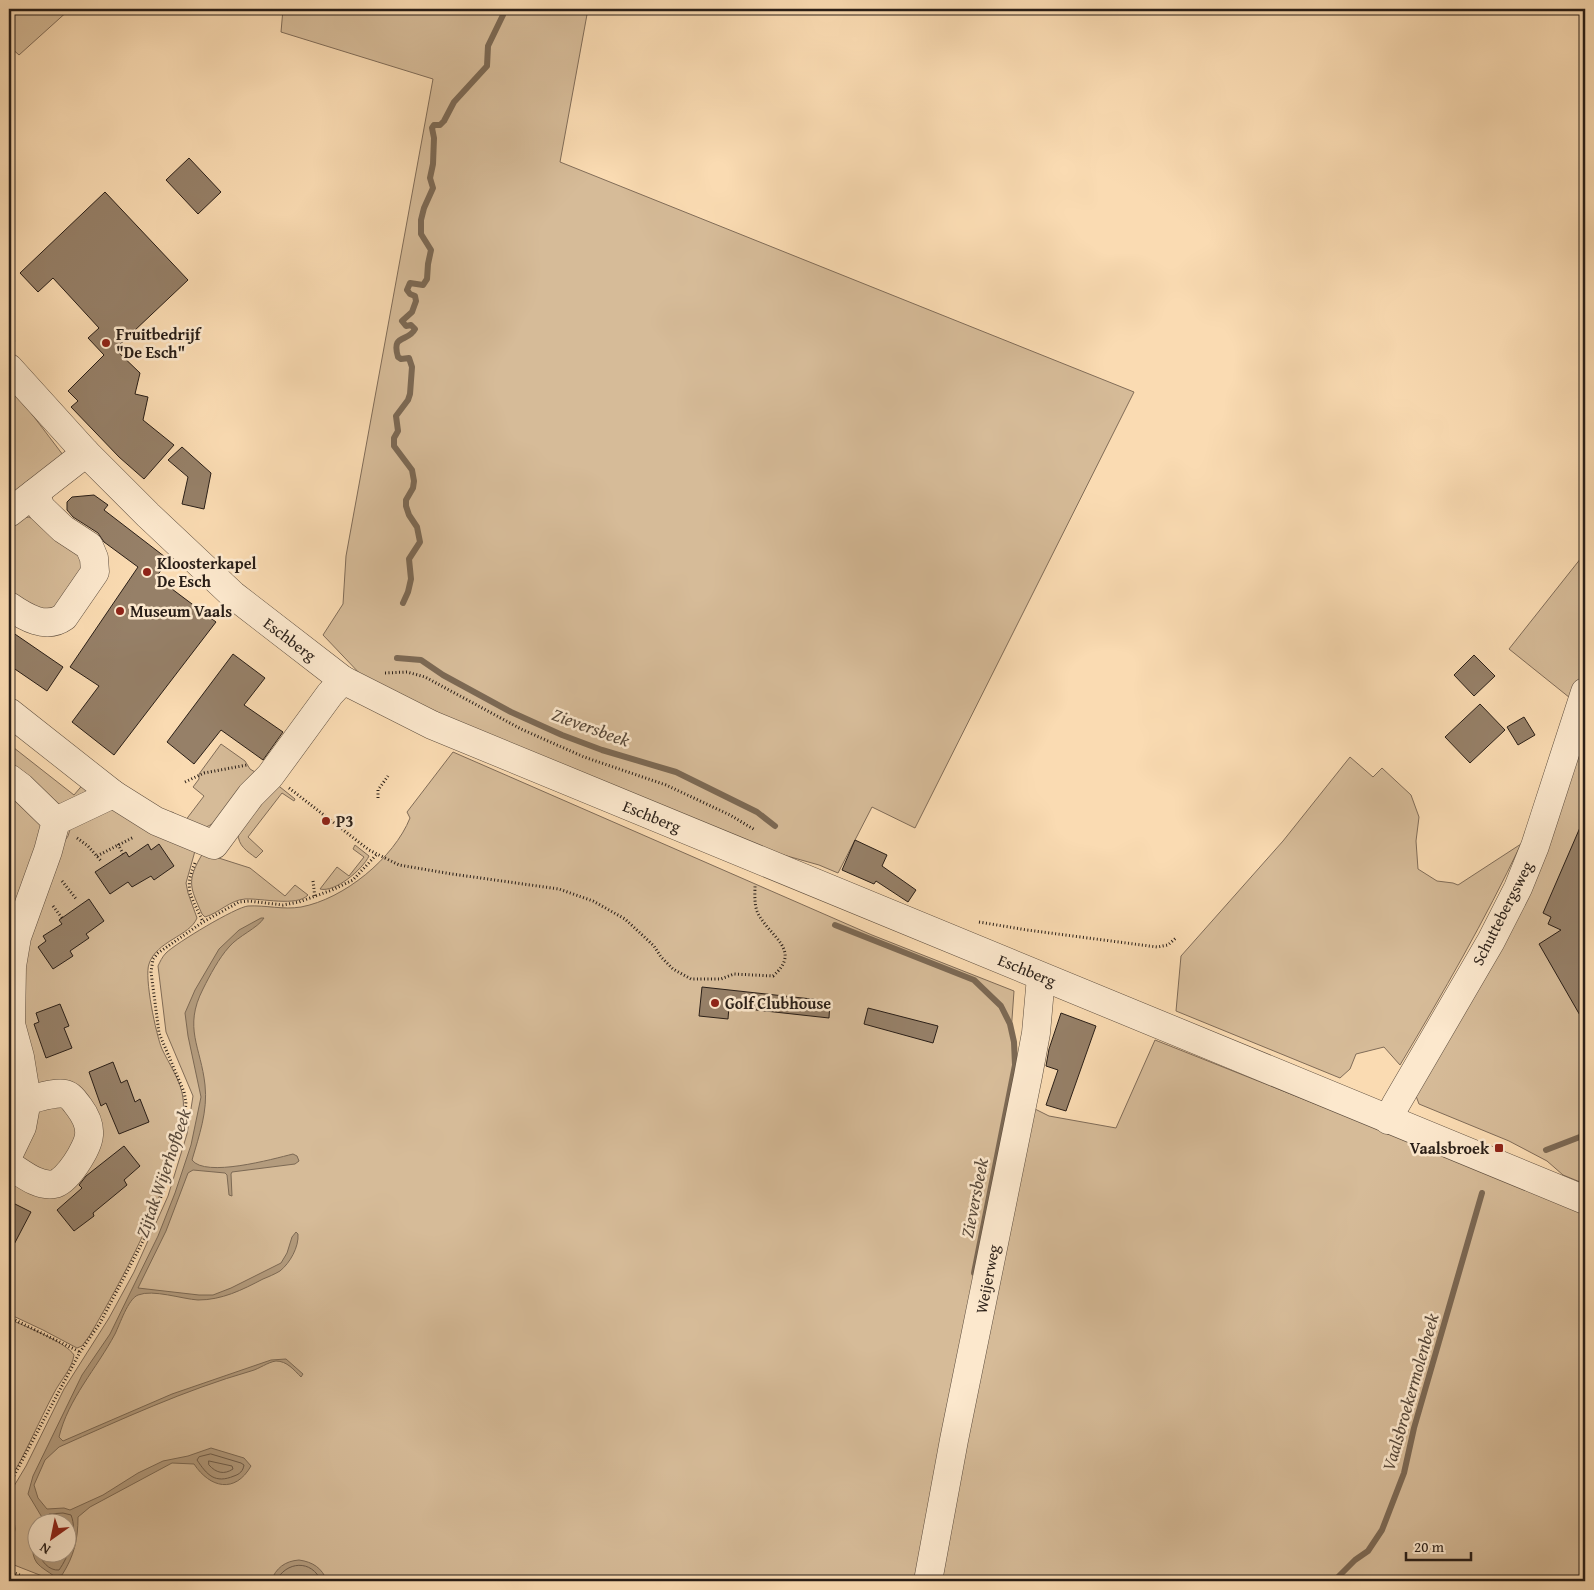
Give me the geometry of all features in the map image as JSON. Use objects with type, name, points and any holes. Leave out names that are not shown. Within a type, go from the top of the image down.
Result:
[{"type":"street","name":"Eschberg","points":[[13,358],[86,453],[148,515],[233,595],[343,680],[432,725],[1388,1120]]},
{"type":"street","points":[[9,513],[86,453]]},
{"type":"street","points":[[9,606],[26,618],[44,622],[57,622],[64,617],[95,572],[94,558],[89,546],[63,529],[41,508],[35,493]]},
{"type":"street","points":[[9,712],[113,794],[156,821],[214,845],[251,795],[270,776],[330,694],[343,680]]},
{"type":"street","name":"Schuttebergsweg","points":[[1388,1120],[1491,942],[1518,888],[1535,846],[1585,692]]},
{"type":"street","points":[[9,778],[22,787],[55,824]]},
{"type":"street","points":[[9,1154],[22,1127],[27,1100],[20,1057],[11,1024],[12,966],[17,937],[48,850],[55,824],[113,794]]},
{"type":"street","name":"Weijerweg","points":[[928,1581],[958,1420],[1028,1076],[1036,1033],[1041,976]]},
{"type":"street","points":[[9,1165],[42,1184],[56,1184],[65,1177],[85,1150],[89,1137],[86,1118],[76,1102],[68,1095],[59,1094],[27,1100]]},
{"type":"street","points":[[1388,1120],[1585,1200]]},
{"type":"path","points":[[9,336],[13,358]]},
{"type":"path","points":[[382,673],[407,672],[425,677],[521,729],[584,757],[666,785],[730,815],[757,832]]},
{"type":"path","points":[[184,782],[204,773],[244,765],[277,779],[369,850],[399,865],[559,889],[593,901],[625,919],[654,946],[672,969],[691,979],[721,979],[734,974],[773,976],[779,971],[786,956],[783,944],[762,920],[756,909],[755,858]]},
{"type":"path","points":[[378,798],[378,790],[388,776]]},
{"type":"path","points":[[55,824],[73,834],[88,846],[101,861]]},
{"type":"path","points":[[97,856],[132,837],[137,837]]},
{"type":"path","points":[[203,922],[188,887],[191,872],[206,842]]},
{"type":"path","points":[[118,844],[123,854]]},
{"type":"path","points":[[9,1485],[80,1352],[100,1323],[151,1226],[179,1144],[186,1102],[184,1092],[159,1033],[151,965],[158,953],[203,922],[239,902],[249,901],[283,905],[315,898],[352,880],[377,854]]},
{"type":"path","points":[[314,881],[315,898]]},
{"type":"path","points":[[974,921],[1026,930],[1157,947],[1168,946],[1177,937]]},
{"type":"path","points":[[9,1317],[80,1352]]},
{"type":"path","points":[[9,1524],[9,1535]]},
{"type":"path","points":[[9,1571],[35,1581]]},
{"type":"shaded area","points":[[9,9],[70,9],[19,55],[9,46]]},
{"type":"shaded area","points":[[283,9],[588,9],[560,162],[1134,392],[915,828],[872,807],[838,873],[819,865],[780,854],[458,722],[363,677],[323,635],[343,604],[346,556],[433,79],[281,32]]},
{"type":"shaded area","points":[[9,384],[63,455],[9,501]]},
{"type":"shaded area","points":[[9,504],[17,519],[29,517],[47,526],[79,555],[84,569],[58,609],[42,613],[9,601]]},
{"type":"shaded area","points":[[1585,553],[1585,710],[1509,649]]},
{"type":"shaded area","points":[[1585,718],[1585,1184],[1563,1175],[1547,1161],[1509,1141],[1419,1104],[1416,1096]]},
{"type":"shaded area","points":[[9,744],[74,795],[85,782],[88,791],[61,808],[9,773]]},
{"type":"shaded area","points":[[221,744],[245,761],[250,769],[260,775],[246,783],[215,821],[208,826],[198,828],[185,825],[169,817],[168,814],[172,812],[185,821],[204,796],[193,787],[199,779],[199,774]]},
{"type":"shaded area","points":[[453,752],[872,935],[1014,991],[1011,1033],[1029,1106],[1049,1116],[1116,1128],[1155,1040],[1507,1180],[1585,1213],[1585,1581],[55,1581],[9,1563],[15,1529],[11,1491],[26,1466],[64,1389],[109,1318],[134,1272],[168,1196],[187,1134],[193,1096],[166,1032],[158,966],[160,961],[166,953],[181,942],[206,926],[241,908],[248,906],[301,907],[317,903],[350,886],[380,862],[392,848],[410,818],[407,812]]},
{"type":"shaded area","points":[[1350,757],[1373,777],[1382,768],[1411,795],[1419,817],[1416,841],[1418,869],[1437,881],[1458,885],[1521,844],[1463,956],[1400,1065],[1384,1047],[1356,1054],[1350,1069],[1340,1078],[1176,1011],[1181,956],[1283,841]]},
{"type":"shaded area","points":[[275,783],[295,799],[294,801],[282,793],[248,837],[263,851],[256,858],[241,845],[238,833]]},
{"type":"shaded area","points":[[9,785],[42,819],[45,836],[9,960]]},
{"type":"shaded area","points":[[115,807],[195,851],[186,883],[197,918],[188,930],[158,950],[149,964],[148,971],[151,1006],[160,1042],[177,1079],[183,1098],[182,1118],[170,1165],[152,1215],[129,1264],[90,1335],[82,1346],[77,1348],[9,1314],[9,1171],[48,1188],[90,1120],[34,1093],[16,976],[60,848],[68,836],[72,823]]},
{"type":"shaded area","points":[[355,845],[369,856],[366,861],[341,884],[320,889],[337,867],[349,876],[364,857],[353,849]]},
{"type":"shaded area","points":[[203,853],[250,868],[285,896],[295,885],[308,895],[296,901],[240,900],[205,917],[195,897],[192,884],[194,871]]},
{"type":"shaded area","points":[[58,1097],[85,1129],[48,1180],[16,1152],[30,1108]]},
{"type":"shaded area","points":[[9,1319],[54,1340],[70,1350],[74,1355],[68,1370],[54,1393],[9,1481]]},
{"type":"water","points":[[264,918],[225,951],[197,1003],[194,1015],[195,1037],[206,1095],[202,1123],[192,1160],[199,1165],[224,1167],[240,1166],[293,1154],[297,1156],[299,1161],[295,1164],[232,1172],[232,1196],[229,1195],[227,1175],[225,1173],[193,1170],[188,1173],[166,1231],[138,1288],[213,1295],[281,1263],[296,1232],[298,1239],[295,1249],[284,1268],[280,1271],[224,1296],[198,1300],[144,1293],[134,1297],[108,1347],[69,1410],[59,1437],[63,1441],[172,1394],[271,1360],[286,1359],[303,1374],[301,1377],[287,1364],[276,1361],[178,1396],[59,1447],[45,1460],[34,1485],[38,1498],[47,1509],[64,1508],[70,1510],[103,1495],[138,1473],[163,1461],[188,1456],[211,1448],[244,1458],[251,1466],[238,1481],[222,1485],[207,1478],[194,1464],[172,1463],[90,1507],[78,1517],[78,1512],[39,1512],[28,1494],[33,1476],[82,1375],[110,1334],[158,1236],[175,1193],[191,1145],[201,1097],[185,1013],[195,990],[219,949],[239,930]]},
{"type":"water","points":[[299,1560],[316,1566],[327,1581],[271,1581],[282,1566]]},
{"type":"water","points":[[69,1562],[62,1575],[54,1576],[37,1563]]},
{"type":"building","points":[[189,158],[221,192],[198,214],[166,180]]},
{"type":"building","points":[[105,192],[188,280],[115,349],[140,373],[135,394],[148,397],[143,420],[174,445],[144,479],[119,457],[71,407],[78,401],[68,391],[104,355],[88,338],[99,328],[53,278],[38,292],[20,273]]},
{"type":"building","points":[[182,447],[211,473],[204,509],[182,504],[188,477],[168,460]]},
{"type":"building","points":[[94,495],[108,505],[104,510],[169,560],[156,577],[216,622],[114,755],[72,722],[99,686],[70,667],[138,567],[104,542],[98,533],[73,517],[67,510],[67,502],[72,497]]},
{"type":"building","points":[[9,630],[63,667],[47,691],[9,665]]},
{"type":"building","points":[[233,654],[265,678],[244,705],[283,732],[263,760],[221,730],[194,764],[167,742]]},
{"type":"building","points":[[1474,655],[1495,676],[1474,696],[1454,675]]},
{"type":"building","points":[[1480,704],[1505,730],[1470,763],[1445,737]]},
{"type":"building","points":[[1524,717],[1535,735],[1518,745],[1507,727]]},
{"type":"building","points":[[1585,816],[1585,1024],[1539,944],[1561,930],[1548,924],[1551,917],[1543,913]]},
{"type":"building","points":[[855,840],[887,855],[882,866],[916,890],[908,902],[876,881],[874,884],[842,870]]},
{"type":"building","points":[[148,844],[151,850],[159,844],[174,866],[154,880],[151,876],[132,887],[128,882],[110,894],[95,872],[126,852],[129,857]]},
{"type":"building","points":[[89,899],[104,921],[86,934],[89,938],[70,951],[73,956],[53,969],[38,947],[46,941],[43,936],[62,924],[59,920]]},
{"type":"building","points":[[702,987],[830,1001],[829,1018],[729,1007],[728,1019],[699,1016]]},
{"type":"building","points":[[60,1004],[69,1026],[64,1028],[72,1048],[46,1058],[34,1024],[39,1022],[36,1013]]},
{"type":"building","points":[[868,1008],[938,1026],[933,1043],[864,1024]]},
{"type":"building","points":[[1061,1013],[1096,1026],[1066,1111],[1046,1105],[1058,1070],[1046,1066],[1049,1049]]},
{"type":"building","points":[[113,1062],[121,1083],[127,1080],[135,1102],[140,1099],[149,1122],[119,1134],[106,1103],[101,1106],[89,1072]]},
{"type":"building","points":[[124,1146],[140,1166],[124,1180],[127,1185],[93,1213],[94,1216],[74,1231],[57,1210],[82,1188],[79,1185],[86,1176]]},
{"type":"building","points":[[9,1201],[31,1212],[9,1254]]},
{"type":"waterway","name":"Zieversbeek","points":[[403,603],[411,579],[409,559],[420,542],[417,527],[409,515],[406,506],[406,500],[413,488],[412,470],[394,446],[394,438],[398,431],[396,416],[408,400],[410,394],[412,367],[409,358],[401,359],[398,357],[396,349],[398,341],[408,336],[415,329],[411,325],[406,326],[402,321],[412,312],[416,301],[415,296],[407,290],[410,283],[423,285],[427,279],[431,250],[421,234],[421,220],[433,188],[430,178],[433,164],[434,138],[432,128],[434,125],[440,125],[444,121],[454,102],[487,66],[488,46],[504,9]]},
{"type":"waterway","name":"Zieversbeek","points":[[397,658],[421,660],[443,675],[511,712],[562,735],[602,750],[676,772],[757,812],[775,826]]},
{"type":"waterway","name":"Zieversbeek","points":[[835,925],[974,980],[1001,1006],[1010,1024],[1014,1042],[1015,1065],[974,1273]]},
{"type":"waterway","name":"Vaalsbroekermolenbeek","points":[[1546,1150],[1585,1135]]},
{"type":"waterway","name":"Vaalsbroekermolenbeek","points":[[1334,1581],[1355,1560],[1368,1551],[1382,1530],[1404,1473],[1414,1428],[1482,1193]]},
{"type":"place","name":"Fruitbedrijf \"De Esch\"","points":[[106,343]]},
{"type":"place","name":"Kloosterkapel De Esch","points":[[147,572]]},
{"type":"place","name":"Museum Vaals","points":[[120,611]]},
{"type":"place","name":"P3","points":[[326,821]]},
{"type":"place","name":"Golf Clubhouse","points":[[715,1003]]},
{"type":"place","name":"Vaalsbroek","points":[[1499,1148]]},
{"type":"water label","name":"Zijtak Wijerhofbeek","points":[[163,1173]]}]
